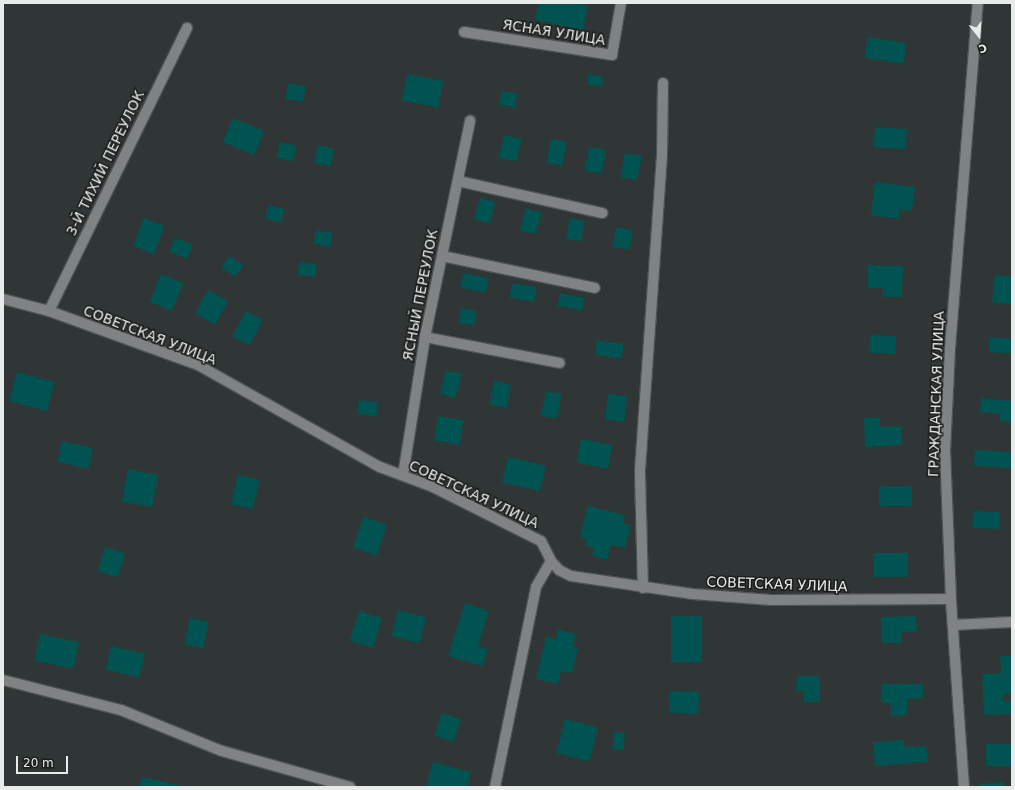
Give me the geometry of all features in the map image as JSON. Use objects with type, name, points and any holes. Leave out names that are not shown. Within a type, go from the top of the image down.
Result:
[{"type":"street","name":"ЯСНАЯ УЛИЦА","points":[[464,32],[612,55],[621,3]]},
{"type":"street","name":"ГРАЖДАНСКАЯ УЛИЦА","points":[[964,787],[951,599],[945,451],[949,356],[978,3]]},
{"type":"street","name":"3-Й ТИХИЙ ПЕРЕУЛОК","points":[[49,311],[187,28]]},
{"type":"street","points":[[643,588],[640,470],[662,154],[663,83]]},
{"type":"street","name":"ЯСНЫЙ ПЕРЕУЛОК","points":[[403,475],[424,337],[470,121]]},
{"type":"street","points":[[458,181],[602,213]]},
{"type":"street","points":[[442,256],[595,288]]},
{"type":"street","name":"СОВЕТСКАЯ УЛИЦА","points":[[3,299],[49,311],[198,365],[380,467],[433,487],[541,541],[551,561],[559,570],[571,576],[643,588],[771,600],[951,599]]},
{"type":"street","points":[[424,337],[560,363]]},
{"type":"street","points":[[495,787],[536,587],[551,561]]},
{"type":"street","points":[[953,625],[1012,622]]},
{"type":"street","points":[[3,680],[121,710],[222,751],[350,787]]},
{"type":"building","points":[[539,3],[575,3],[588,6],[583,30],[535,20]]},
{"type":"building","points":[[868,37],[907,43],[903,64],[865,58]]},
{"type":"building","points":[[407,74],[443,81],[438,108],[402,101]]},
{"type":"building","points":[[588,74],[603,77],[602,86],[587,85]]},
{"type":"building","points":[[288,83],[306,86],[303,102],[285,99]]},
{"type":"building","points":[[502,91],[518,94],[515,108],[499,105]]},
{"type":"building","points":[[233,118],[264,131],[254,155],[223,142]]},
{"type":"building","points":[[875,127],[907,129],[906,149],[874,147]]},
{"type":"building","points":[[504,135],[522,139],[516,161],[499,157]]},
{"type":"building","points":[[551,139],[567,142],[562,166],[546,163]]},
{"type":"building","points":[[280,142],[297,146],[293,161],[276,158]]},
{"type":"building","points":[[318,145],[335,149],[331,166],[314,163]]},
{"type":"building","points":[[589,147],[606,150],[602,174],[585,171]]},
{"type":"building","points":[[625,153],[642,156],[637,181],[621,178]]},
{"type":"building","points":[[875,182],[915,187],[912,211],[900,209],[899,219],[871,215]]},
{"type":"building","points":[[480,198],[495,202],[490,223],[474,219]]},
{"type":"building","points":[[269,205],[285,209],[281,222],[266,219]]},
{"type":"building","points":[[526,208],[541,212],[536,234],[520,230]]},
{"type":"building","points":[[144,218],[165,226],[154,254],[133,246]]},
{"type":"building","points":[[570,218],[585,221],[581,241],[566,239]]},
{"type":"building","points":[[616,227],[633,230],[629,250],[613,247]]},
{"type":"building","points":[[316,230],[333,233],[330,247],[314,244]]},
{"type":"building","points":[[175,238],[193,245],[187,259],[170,252]]},
{"type":"building","points":[[229,256],[243,265],[236,277],[221,268]]},
{"type":"building","points":[[299,262],[317,264],[316,277],[298,275]]},
{"type":"building","points":[[868,265],[903,266],[902,297],[883,297],[883,288],[868,288]]},
{"type":"building","points":[[463,273],[489,278],[486,293],[460,288]]},
{"type":"building","points":[[161,274],[183,283],[172,311],[150,302]]},
{"type":"building","points":[[995,275],[1012,276],[1012,304],[992,302]]},
{"type":"building","points":[[512,283],[537,287],[534,302],[510,298]]},
{"type":"building","points":[[208,290],[228,301],[215,325],[195,314]]},
{"type":"building","points":[[560,293],[585,298],[582,311],[558,306]]},
{"type":"building","points":[[461,308],[477,311],[474,326],[458,323]]},
{"type":"building","points":[[246,311],[263,320],[249,346],[232,337]]},
{"type":"building","points":[[870,335],[896,336],[895,354],[869,353]]},
{"type":"building","points":[[990,337],[1012,339],[1011,354],[989,352]]},
{"type":"building","points":[[597,340],[624,344],[622,359],[595,355]]},
{"type":"building","points":[[446,370],[462,374],[455,398],[440,394]]},
{"type":"building","points":[[17,372],[55,382],[47,411],[9,401]]},
{"type":"building","points":[[494,381],[511,384],[507,408],[490,405]]},
{"type":"building","points":[[546,391],[562,394],[557,419],[541,416]]},
{"type":"building","points":[[608,394],[627,396],[624,422],[605,420]]},
{"type":"building","points":[[981,398],[1012,401],[1012,422],[1000,421],[1000,414],[980,412]]},
{"type":"building","points":[[359,400],[378,402],[376,416],[358,414]]},
{"type":"building","points":[[438,416],[464,420],[460,445],[434,441]]},
{"type":"building","points":[[880,417],[880,427],[901,426],[902,445],[865,447],[864,418]]},
{"type":"building","points":[[581,439],[612,445],[608,469],[576,463]]},
{"type":"building","points":[[62,441],[93,448],[88,469],[57,461]]},
{"type":"building","points":[[975,450],[1012,452],[1011,468],[974,466]]},
{"type":"building","points":[[508,457],[546,466],[540,491],[502,482]]},
{"type":"building","points":[[128,469],[158,475],[152,507],[122,501]]},
{"type":"building","points":[[238,475],[259,480],[253,509],[231,504]]},
{"type":"building","points":[[879,486],[912,486],[912,506],[879,506]]},
{"type":"building","points":[[588,506],[625,515],[623,523],[631,525],[625,548],[611,545],[607,560],[592,555],[594,548],[585,545],[587,539],[580,537]]},
{"type":"building","points":[[973,511],[1000,512],[999,529],[972,528]]},
{"type":"building","points":[[363,517],[387,525],[377,555],[353,547]]},
{"type":"building","points":[[105,547],[125,553],[118,577],[98,571]]},
{"type":"building","points":[[874,553],[908,553],[908,577],[874,577]]},
{"type":"building","points":[[465,603],[489,611],[478,646],[488,649],[483,666],[448,656]]},
{"type":"building","points":[[398,610],[426,617],[420,643],[391,636]]},
{"type":"building","points":[[359,611],[382,618],[373,648],[350,641]]},
{"type":"building","points":[[671,616],[702,616],[702,662],[671,662]]},
{"type":"building","points":[[916,616],[917,631],[901,632],[902,643],[882,643],[881,617]]},
{"type":"building","points":[[190,618],[209,622],[203,648],[184,644]]},
{"type":"building","points":[[558,629],[576,634],[573,647],[578,648],[572,673],[561,671],[558,684],[536,679],[546,637],[556,639]]},
{"type":"building","points":[[40,634],[79,642],[74,669],[34,660]]},
{"type":"building","points":[[111,646],[145,654],[140,677],[106,669]]},
{"type":"building","points":[[1000,656],[1012,656],[1012,693],[1003,694],[1003,702],[1012,701],[1012,714],[984,715],[982,674],[1001,673]]},
{"type":"building","points":[[797,676],[820,676],[820,702],[804,702],[804,691],[796,691]]},
{"type":"building","points":[[881,684],[923,684],[923,698],[907,699],[907,715],[891,716],[891,703],[882,703]]},
{"type":"building","points":[[670,691],[699,692],[698,714],[669,713]]},
{"type":"building","points":[[442,713],[461,719],[454,742],[435,736]]},
{"type":"building","points":[[565,719],[598,727],[590,761],[557,753]]},
{"type":"building","points":[[614,732],[625,733],[623,750],[613,749]]},
{"type":"building","points":[[904,740],[904,747],[926,746],[928,762],[875,766],[873,742]]},
{"type":"building","points":[[986,744],[1012,744],[1012,766],[986,766]]},
{"type":"building","points":[[433,762],[471,772],[467,787],[426,787]]},
{"type":"building","points":[[142,777],[183,786],[183,787],[140,787]]},
{"type":"building","points":[[1004,782],[1004,787],[979,787],[979,784]]}]
